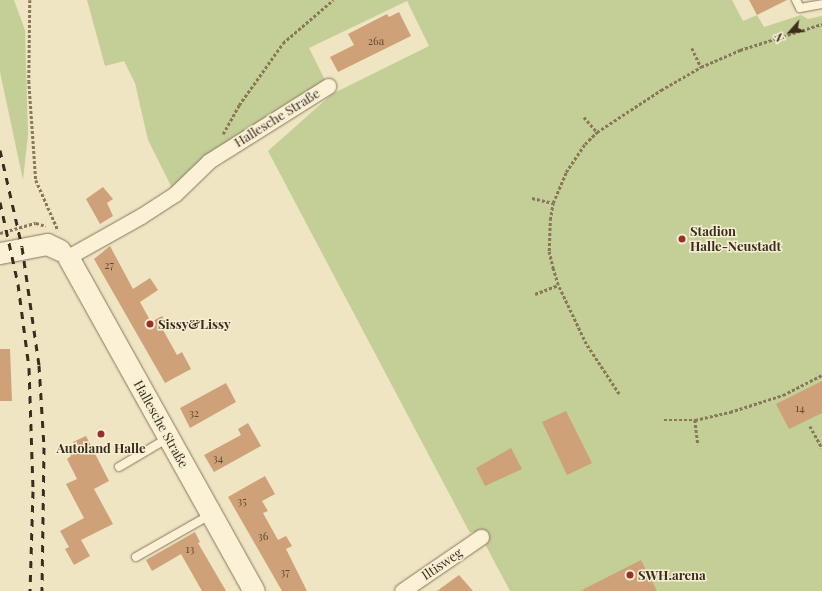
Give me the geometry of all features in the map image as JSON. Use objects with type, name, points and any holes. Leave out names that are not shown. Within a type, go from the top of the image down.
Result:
[{"type":"street","name":"Hallesche Straße","points":[[254,591],[61,251],[175,194],[209,161],[328,86]]},
{"type":"street","points":[[0,253],[47,244],[61,251]]},
{"type":"street","name":"Iltisweg","points":[[402,591],[481,537]]},
{"type":"lane","points":[[796,0],[800,8],[822,4]]},
{"type":"lane","points":[[119,467],[168,438]]},
{"type":"lane","points":[[136,557],[211,514]]},
{"type":"path","points":[[30,0],[29,82],[36,180],[60,234],[61,251]]},
{"type":"path","points":[[209,161],[239,104],[283,43],[333,0]]},
{"type":"path","points":[[619,394],[586,344],[558,285],[549,243],[553,203],[566,172],[585,144],[598,132],[634,106],[701,67],[761,42],[822,24]]},
{"type":"path","points":[[692,48],[701,67]]},
{"type":"path","points":[[584,117],[598,132]]},
{"type":"path","points":[[532,198],[553,203]]},
{"type":"path","points":[[535,294],[558,285]]},
{"type":"path","points":[[664,420],[695,420],[758,404],[822,375]]},
{"type":"path","points":[[695,420],[698,445]]},
{"type":"path","points":[[810,426],[822,448]]},
{"type":"green space","points":[[0,0],[14,0],[25,30],[28,135],[23,180],[0,72]]},
{"type":"green space","points":[[87,0],[732,0],[743,21],[757,15],[764,27],[801,15],[808,19],[822,16],[822,591],[510,591],[478,531],[470,533],[268,151],[332,94],[429,46],[407,1],[309,48],[328,86],[175,194],[148,140],[135,83],[124,61],[105,66]]},
{"type":"building","points":[[749,0],[787,0],[757,15]]},
{"type":"building","points":[[399,12],[411,36],[338,72],[330,57],[354,45],[348,34],[387,14],[389,17]]},
{"type":"building","points":[[103,187],[113,199],[107,203],[113,216],[100,224],[86,199]]},
{"type":"building","points":[[110,246],[133,289],[150,278],[158,290],[140,302],[151,322],[162,316],[169,327],[163,330],[177,355],[182,352],[191,369],[165,383],[94,259]]},
{"type":"building","points":[[0,349],[10,349],[12,401],[0,401]]},
{"type":"building","points":[[822,381],[822,413],[789,429],[776,404]]},
{"type":"building","points":[[226,383],[236,402],[190,428],[180,408]]},
{"type":"building","points":[[566,411],[592,463],[567,475],[542,422]]},
{"type":"building","points":[[248,423],[261,446],[214,472],[204,455],[241,435],[238,429]]},
{"type":"building","points":[[86,436],[109,481],[94,489],[113,524],[81,540],[90,556],[74,565],[65,549],[69,547],[60,531],[84,518],[66,484],[77,479],[67,459],[71,456],[69,451],[76,447],[73,442]]},
{"type":"building","points":[[511,448],[522,469],[485,486],[476,468]]},
{"type":"building","points":[[265,476],[275,494],[262,501],[268,511],[263,513],[278,540],[286,536],[292,546],[286,549],[307,591],[282,591],[228,497]]},
{"type":"building","points":[[195,532],[200,542],[198,543],[226,591],[202,591],[181,554],[152,571],[146,560]]},
{"type":"building","name":"SWH.arena","points":[[641,560],[657,591],[580,591]]},
{"type":"building","points":[[459,575],[473,591],[437,591]]},
{"type":"railway","points":[[0,150],[22,247],[39,365],[44,447],[42,591]]},
{"type":"railway","points":[[0,202],[18,284],[29,368],[33,491],[30,591]]},
{"type":"place","name":"Stadion Halle-Neustadt","points":[[682,239]]},
{"type":"place","name":"Sissy&Lissy","points":[[150,324]]},
{"type":"place","name":"Autoland Halle","points":[[101,434]]},
{"type":"place","name":"SWH.arena","points":[[630,575]]}]
